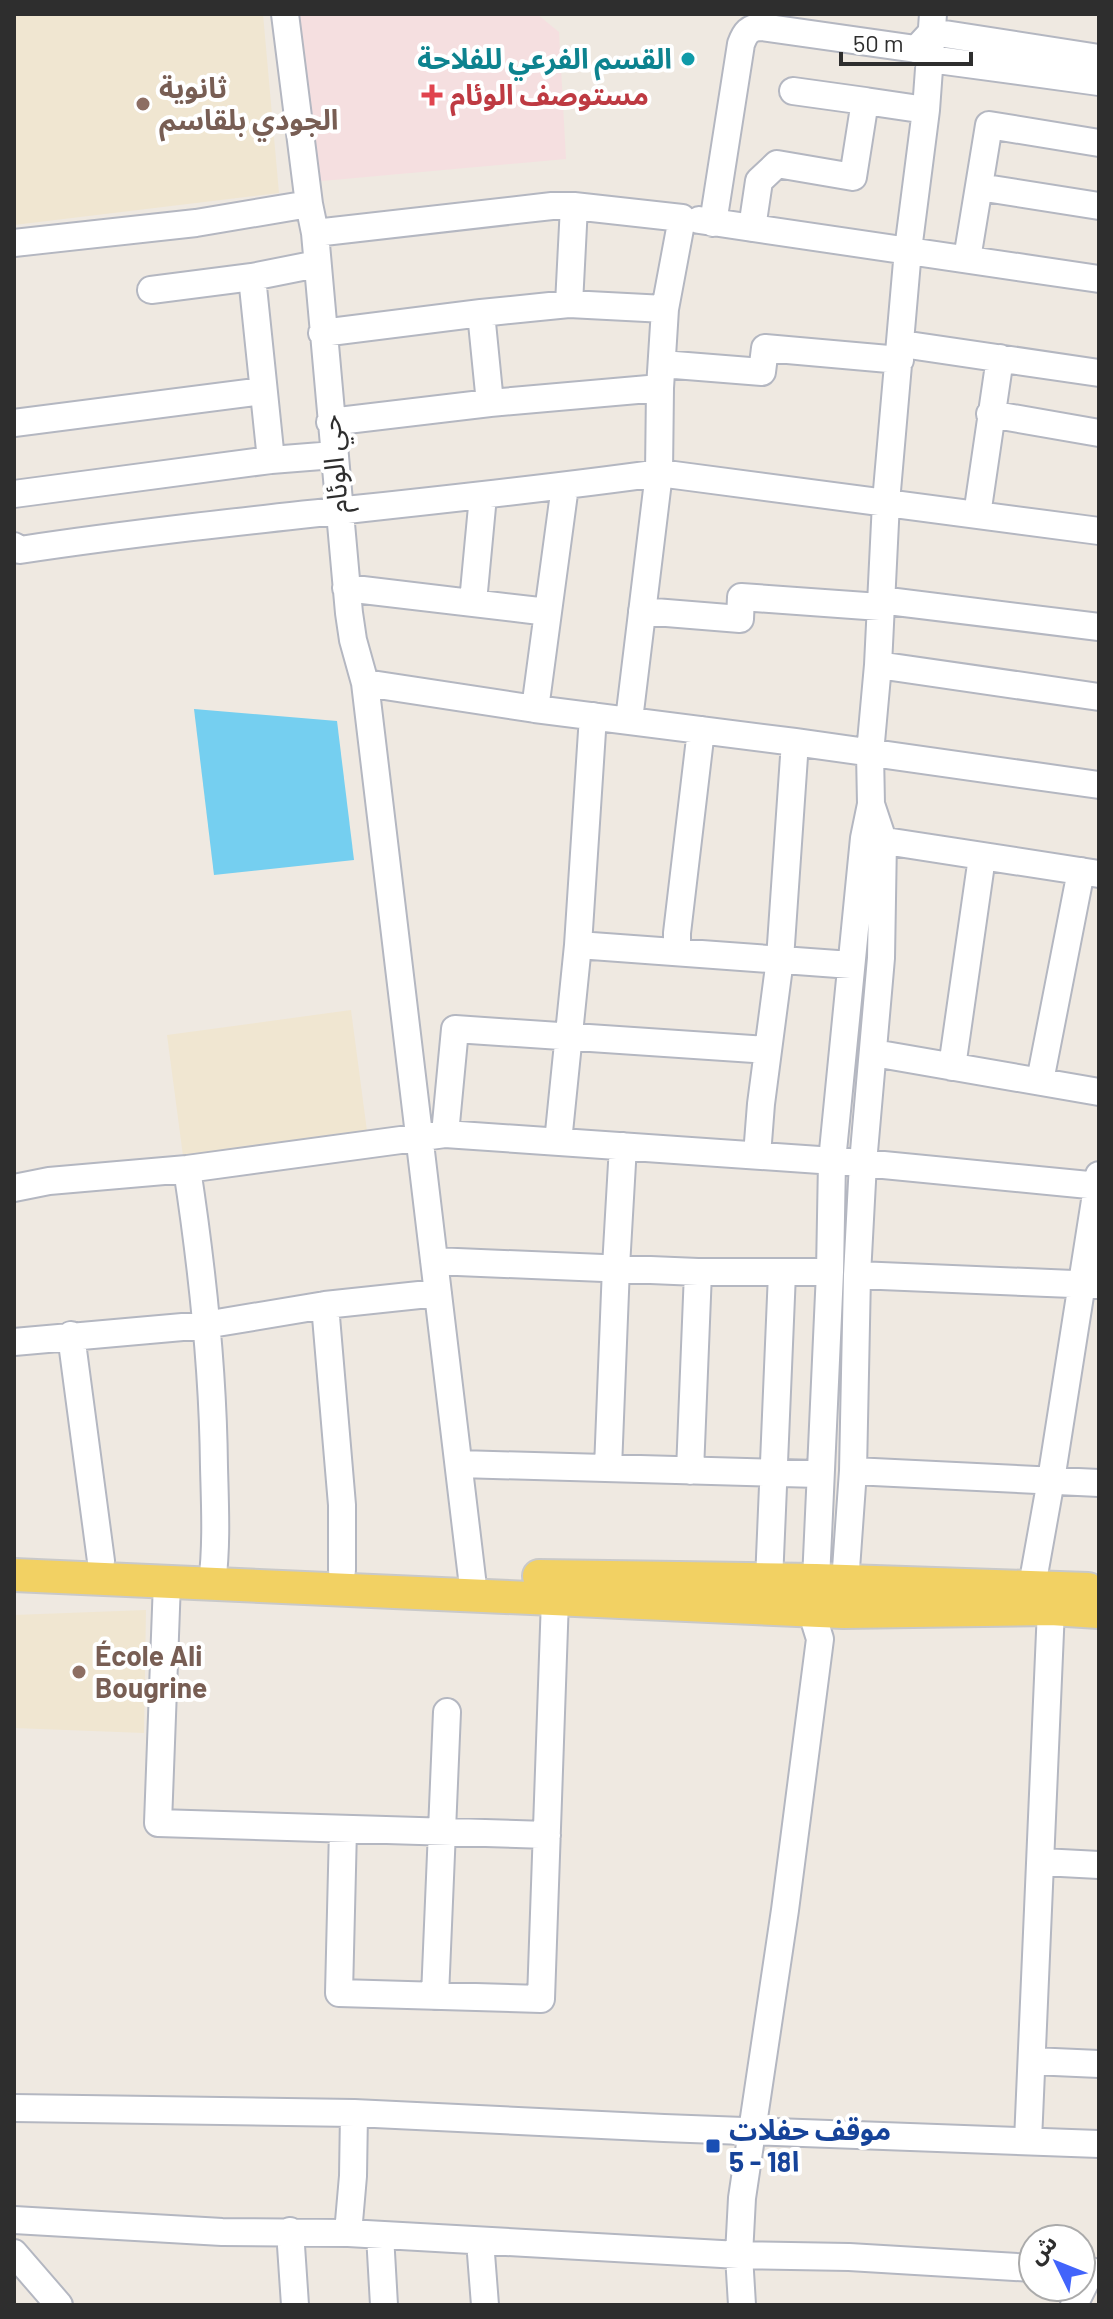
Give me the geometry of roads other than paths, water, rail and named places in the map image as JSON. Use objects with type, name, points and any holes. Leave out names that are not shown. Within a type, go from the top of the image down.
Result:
[{"type":"main road","points":[[14,1558],[101,1561],[213,1575],[473,1584],[769,1581],[827,1605]]},
{"type":"main road","points":[[14,1575],[167,1582],[213,1575],[342,1570],[473,1584],[555,1599],[827,1605],[1038,1602],[1099,1612]]},
{"type":"main road","points":[[1038,1602],[1099,1590]]},
{"type":"street","name":"حي الوئام","points":[[285,14],[315,233],[346,588],[353,640],[365,683],[432,1135]]},
{"type":"street","points":[[713,223],[741,44],[747,31],[762,27],[928,39],[1099,58]]},
{"type":"street","points":[[928,39],[1099,82]]},
{"type":"street","points":[[742,2305],[739,2255],[742,2198],[827,1605],[853,1471],[863,1163],[881,958],[870,753],[886,502],[908,250],[926,110],[928,39]]},
{"type":"street","points":[[793,91],[926,110]]},
{"type":"street","points":[[752,228],[759,181],[777,164],[853,177],[865,101]]},
{"type":"street","points":[[967,259],[989,125],[1099,143]]},
{"type":"street","points":[[979,187],[1099,206]]},
{"type":"street","points":[[14,243],[196,223],[309,204]]},
{"type":"street","points":[[315,233],[574,206],[682,218],[1099,279]]},
{"type":"street","points":[[569,304],[574,206]]},
{"type":"street","points":[[629,720],[659,473],[665,309],[682,218]]},
{"type":"street","points":[[151,290],[252,277],[317,264]]},
{"type":"street","points":[[252,277],[271,460]]},
{"type":"street","points":[[322,333],[569,304],[665,309]]},
{"type":"street","points":[[481,313],[490,403]]},
{"type":"street","points":[[330,422],[490,403],[661,376],[762,372],[765,348],[1000,358],[1099,373]]},
{"type":"street","points":[[977,515],[1000,358]]},
{"type":"street","points":[[14,423],[263,391]]},
{"type":"street","points":[[990,414],[1099,433]]},
{"type":"street","points":[[14,494],[271,460],[334,455]]},
{"type":"street","points":[[14,546],[20,550],[659,473],[1099,531]]},
{"type":"street","points":[[535,709],[565,486]]},
{"type":"street","points":[[473,602],[483,496]]},
{"type":"street","points":[[346,588],[548,612]]},
{"type":"street","points":[[642,611],[740,619],[741,597],[880,604],[1099,627]]},
{"type":"street","points":[[878,665],[1099,697]]},
{"type":"street","points":[[365,683],[1099,785]]},
{"type":"street","points":[[558,1142],[578,945],[593,716]]},
{"type":"street","points":[[677,951],[701,730]]},
{"type":"street","points":[[757,1155],[780,959],[795,742]]},
{"type":"street","points":[[874,839],[1090,872],[1040,1081]]},
{"type":"street","points":[[827,1605],[819,1474],[830,1272],[832,1161],[851,965],[874,839]]},
{"type":"street","points":[[952,1067],[982,857]]},
{"type":"street","points":[[578,945],[851,965]]},
{"type":"street","points":[[473,1584],[434,1261],[432,1135],[455,1029],[768,1050]]},
{"type":"street","points":[[874,1053],[1099,1092]]},
{"type":"street","points":[[14,1188],[49,1181],[187,1169],[432,1135],[863,1163],[981,1177],[1098,1182],[1090,1284],[1051,1480],[1038,1602],[1042,1862],[1028,2141]]},
{"type":"street","points":[[608,1468],[623,1146]]},
{"type":"street","points":[[187,1169],[196,1227],[213,1416],[213,1575]]},
{"type":"street","points":[[434,1261],[698,1272],[830,1272]]},
{"type":"street","points":[[690,1471],[698,1272]]},
{"type":"street","points":[[769,1581],[782,1273]]},
{"type":"street","points":[[857,1275],[1090,1284]]},
{"type":"street","points":[[14,1342],[205,1325],[325,1305],[438,1293]]},
{"type":"street","points":[[325,1305],[342,1505],[342,1570]]},
{"type":"street","points":[[71,1335],[101,1561]]},
{"type":"street","points":[[459,1464],[819,1474]]},
{"type":"street","points":[[853,1471],[1099,1483]]},
{"type":"street","points":[[167,1582],[158,1823],[547,1835]]},
{"type":"street","points":[[343,1829],[339,1993],[541,1999],[555,1599]]},
{"type":"street","points":[[435,1996],[447,1712]]},
{"type":"street","points":[[1042,1862],[1099,1865]]},
{"type":"street","points":[[1032,2061],[1099,2064]]},
{"type":"street","points":[[14,2108],[354,2113],[1099,2144]]},
{"type":"street","points":[[348,2233],[354,2113]]},
{"type":"street","points":[[14,2220],[222,2232],[348,2233],[1017,2267]]},
{"type":"street","points":[[290,2231],[295,2305]]},
{"type":"street","points":[[380,2235],[384,2305]]},
{"type":"street","points":[[480,2241],[485,2305]]},
{"type":"street","points":[[14,2253],[59,2305]]},
{"type":"water","points":[[194,709],[337,721],[354,860],[214,875]]},
{"type":"place","name":"القسم الفرعي للفلاحة","points":[[688,59]]},
{"type":"place","name":"مستوصف الوئام","points":[[432,95]]},
{"type":"place","name":"ثانوية الجودي بلقاسم","points":[[143,104]]},
{"type":"place","name":"École Ali Bougrine","points":[[79,1672]]},
{"type":"place","name":"موقف حفلات 5 - 18ا","points":[[713,2146]]}]
